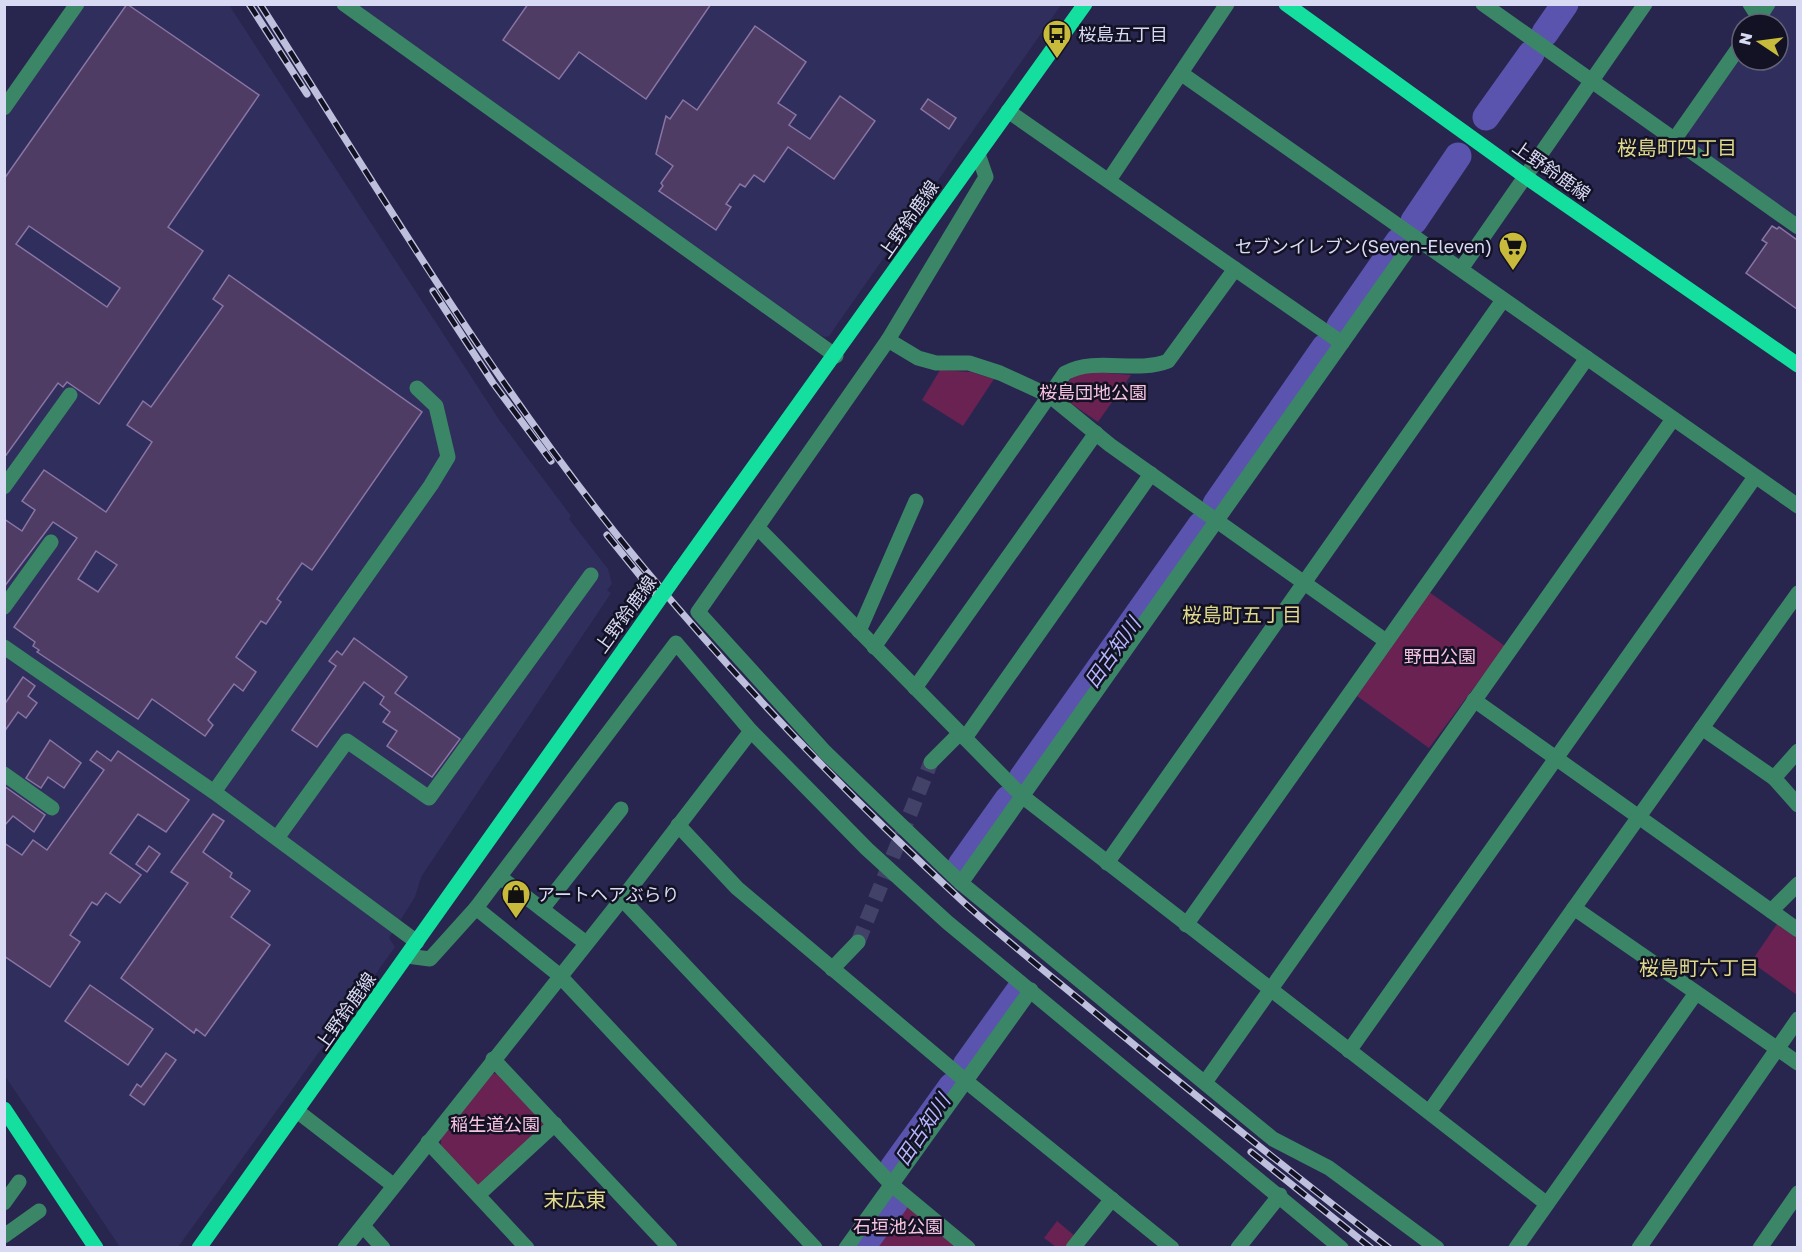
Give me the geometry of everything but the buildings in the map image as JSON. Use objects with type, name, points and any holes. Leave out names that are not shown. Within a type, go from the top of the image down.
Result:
[{"type":"main road","name":"上野鈴鹿線","points":[[200,1248],[680,570],[836,356],[1085,4]]},
{"type":"main road","name":"上野鈴鹿線","points":[[1286,4],[1526,177],[1797,365]]},
{"type":"main road","points":[[4,1109],[96,1248]]},
{"type":"street","points":[[4,108],[77,4]]},
{"type":"street","points":[[344,4],[836,356]]},
{"type":"street","points":[[1109,180],[1227,4]]},
{"type":"street","points":[[1461,269],[1645,4]]},
{"type":"street","points":[[1486,5],[1797,227]]},
{"type":"street","points":[[1674,140],[1730,60]]},
{"type":"street","points":[[1182,74],[1797,506]]},
{"type":"street","points":[[1008,111],[1342,343]]},
{"type":"street","points":[[978,154],[986,177],[888,340],[759,528],[698,612],[825,752],[962,883],[1273,1139],[1329,1168],[1437,1248]]},
{"type":"street","points":[[962,883],[1416,238]]},
{"type":"street","points":[[874,647],[1065,373],[1078,366],[1153,366],[1168,360],[1235,269]]},
{"type":"street","points":[[1107,863],[1503,300]]},
{"type":"street","points":[[888,340],[918,358],[936,363],[969,363],[1000,373],[1050,396],[1151,474],[1386,641]]},
{"type":"street","points":[[1186,925],[1587,358]]},
{"type":"street","points":[[214,792],[431,485],[448,457],[436,406],[417,388]]},
{"type":"street","points":[[4,487],[70,395]]},
{"type":"street","points":[[1206,1082],[1673,419]]},
{"type":"street","points":[[915,688],[1096,433]]},
{"type":"street","points":[[931,762],[962,736],[1151,474]]},
{"type":"street","points":[[1350,1051],[1755,477]]},
{"type":"street","points":[[858,631],[915,501]]},
{"type":"street","points":[[759,528],[1022,796],[1547,1204]]},
{"type":"street","points":[[4,607],[51,542]]},
{"type":"street","points":[[277,838],[346,741],[429,798],[591,575]]},
{"type":"street","points":[[1429,1112],[1797,592]]},
{"type":"street","points":[[407,956],[430,959],[476,908],[676,643],[751,731],[867,849],[947,922],[1280,1195],[1341,1248]]},
{"type":"street","points":[[4,647],[214,792],[417,942]]},
{"type":"street","points":[[1474,700],[1797,930]]},
{"type":"street","points":[[1702,728],[1774,778],[1797,805]]},
{"type":"street","points":[[345,1248],[559,975],[622,899],[751,731]]},
{"type":"street","points":[[1774,778],[1797,752]]},
{"type":"street","points":[[4,774],[51,808]]},
{"type":"street","points":[[542,909],[621,809]]},
{"type":"street","points":[[678,825],[737,888],[967,1082],[1172,1248]]},
{"type":"street","points":[[500,877],[586,943]]},
{"type":"street","points":[[1771,911],[1797,884]]},
{"type":"street","points":[[622,899],[892,1185],[968,1248]]},
{"type":"street","points":[[476,908],[559,975],[815,1248]]},
{"type":"street","points":[[1574,908],[1797,1063]]},
{"type":"street","points":[[832,969],[858,942]]},
{"type":"street","points":[[846,1248],[1031,990]]},
{"type":"street","points":[[1523,1245],[1547,1204],[1696,993]]},
{"type":"street","points":[[1639,1248],[1797,1019]]},
{"type":"street","points":[[493,1059],[670,1248]]},
{"type":"street","points":[[297,1111],[393,1185]]},
{"type":"street","points":[[478,1195],[555,1124]]},
{"type":"street","points":[[428,1142],[527,1248]]},
{"type":"street","points":[[4,1203],[20,1182]]},
{"type":"street","points":[[1760,1248],[1797,1193]]},
{"type":"street","points":[[1238,1248],[1280,1195]]},
{"type":"street","points":[[1073,1248],[1112,1199]]},
{"type":"street","points":[[4,1236],[39,1211]]},
{"type":"street","points":[[363,1226],[383,1248]]},
{"type":"shaded area","points":[[85,5],[229,5],[500,421],[571,516],[569,519],[608,569],[612,584],[607,590],[611,593],[421,877],[415,897],[389,938],[395,947],[178,1247],[120,1247],[5,1076],[5,118]]},
{"type":"shaded area","points":[[357,5],[1061,5],[829,336],[825,337],[811,331]]},
{"type":"shaded area","points":[[1776,5],[1797,5],[1797,218],[1693,145],[1688,131],[1730,71],[1790,72],[1790,12],[1771,12]]},
{"type":"green space","points":[[940,370],[971,372],[994,379],[963,426],[922,400]]},
{"type":"green space","name":"桜島団地公園","points":[[1085,371],[1131,375],[1098,422],[1066,400],[1063,390],[1072,377]]},
{"type":"green space","name":"野田公園","points":[[1429,592],[1505,646],[1429,748],[1357,696]]},
{"type":"green space","points":[[1777,924],[1797,938],[1797,995],[1751,962]]},
{"type":"green space","name":"稲生道公園","points":[[490,1073],[499,1074],[547,1125],[479,1187],[441,1148],[441,1135]]},
{"type":"green space","name":"石垣池公園","points":[[899,1199],[959,1248],[857,1248],[890,1202]]},
{"type":"green space","points":[[1057,1221],[1076,1237],[1067,1248],[1056,1247],[1044,1238]]},
{"type":"waterway","name":"田古知川","points":[[1545,33],[1565,4]]},
{"type":"waterway","name":"田古知川","points":[[1486,117],[1531,54]]},
{"type":"waterway","name":"田古知川","points":[[1414,221],[1458,156]]},
{"type":"waterway","name":"田古知川","points":[[1340,326],[1399,241]]},
{"type":"waterway","name":"田古知川","points":[[1216,504],[1325,347]]},
{"type":"waterway","name":"田古知川","points":[[1022,778],[1201,525]]},
{"type":"waterway","name":"田古知川","points":[[961,865],[1008,799]]},
{"type":"waterway","name":"田古知川","points":[[966,1065],[1019,991]]},
{"type":"waterway","name":"田古知川","points":[[893,1171],[952,1086]]},
{"type":"waterway","name":"田古知川","points":[[861,1248],[895,1202]]},
{"type":"tunnel","points":[[858,942],[931,762]]},
{"type":"railway","points":[[249,4],[307,94]]},
{"type":"railway","points":[[260,4],[490,363],[590,501],[718,654],[836,779],[978,915],[1214,1110],[1389,1248]]},
{"type":"railway","points":[[433,291],[493,383],[551,461]]},
{"type":"railway","points":[[607,535],[658,598]]},
{"type":"railway","points":[[1251,1152],[1371,1248]]},
{"type":"place","name":"桜島五丁目","points":[[1057,60]]},
{"type":"place","name":"セブンイレブン(Seven-Eleven)","points":[[1513,272]]},
{"type":"place","name":"アートヘアぶらり","points":[[516,920]]},
{"type":"district","name":"桜島町四丁目","points":[[1677,147]]},
{"type":"district","name":"桜島町五丁目","points":[[1242,614]]},
{"type":"district","name":"桜島町六丁目","points":[[1699,967]]},
{"type":"district","name":"末広東","points":[[575,1199]]}]
